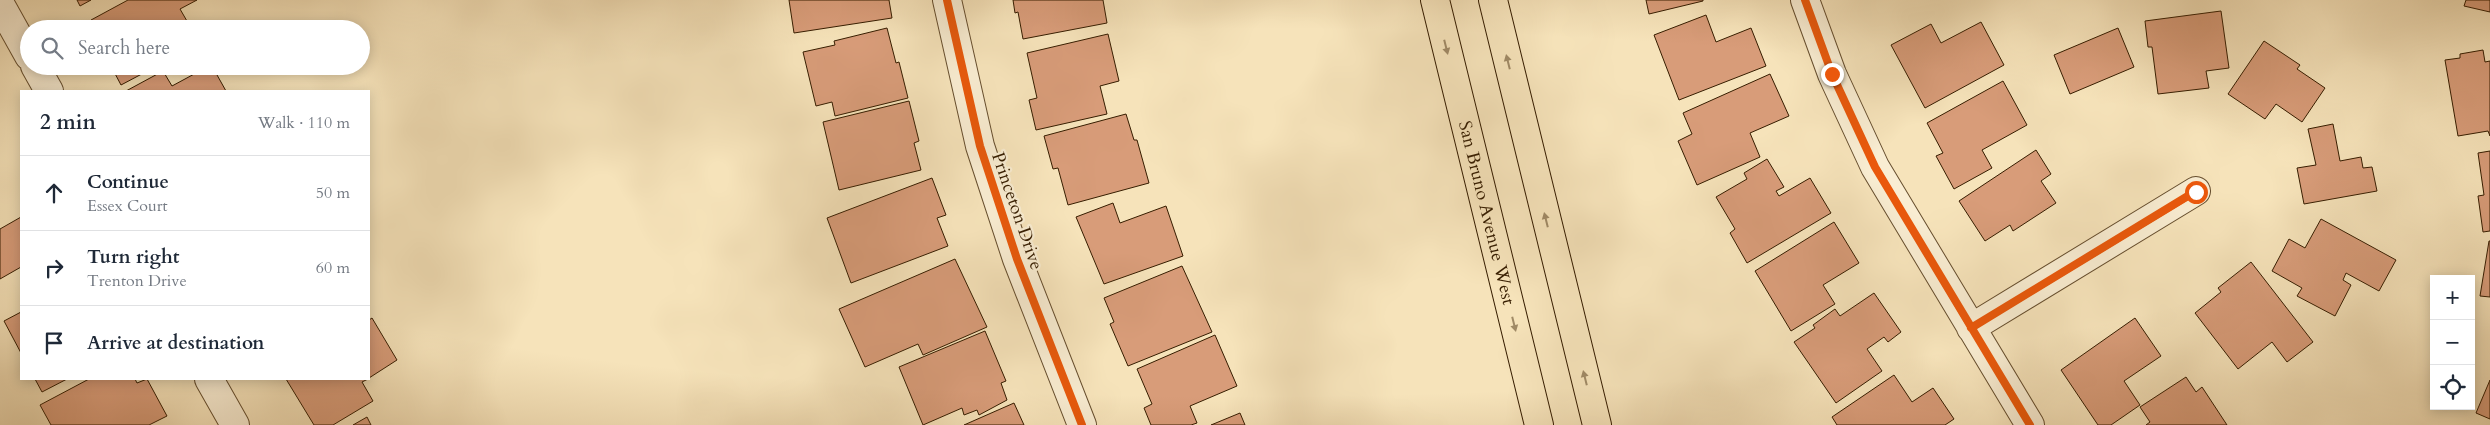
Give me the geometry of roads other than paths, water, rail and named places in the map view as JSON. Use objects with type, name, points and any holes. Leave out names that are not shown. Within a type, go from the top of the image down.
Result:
[{"type":"main road","name":"San Bruno Avenue West","points":[[1435,0],[1539,425]]},
{"type":"main road","points":[[1493,0],[1597,425]]},
{"type":"street","name":"Princeton Drive","points":[[947,0],[980,146],[1017,258],[1082,425]]},
{"type":"street","points":[[1805,0],[1832,74],[1875,166],[2030,425]]},
{"type":"street","points":[[0,4],[20,40]]},
{"type":"street","points":[[40,75],[48,90]]},
{"type":"street","points":[[1971,328],[2196,192]]},
{"type":"street","points":[[210,380],[235,425]]}]
